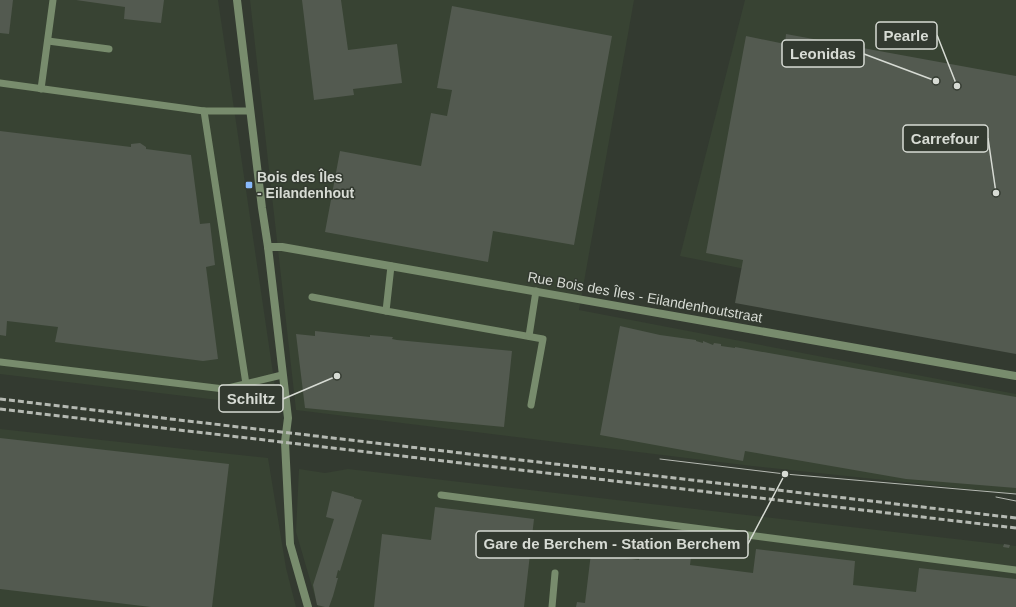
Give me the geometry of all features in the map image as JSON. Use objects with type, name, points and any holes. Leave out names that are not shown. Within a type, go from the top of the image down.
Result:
[{"type":"street","points":[[237,0],[288,418],[285,442],[290,544],[308,607]]},
{"type":"street","name":"Rue Bois des Îles - Eilandenhoutstraat","points":[[268,247],[282,247],[1016,376]]},
{"type":"lane","points":[[41,88],[53,0]]},
{"type":"lane","points":[[48,41],[109,49]]},
{"type":"lane","points":[[0,83],[204,111],[250,111]]},
{"type":"lane","points":[[204,111],[246,384]]},
{"type":"lane","points":[[386,310],[391,266]]},
{"type":"lane","points":[[529,336],[536,292]]},
{"type":"lane","points":[[312,297],[543,339],[531,405]]},
{"type":"lane","points":[[0,362],[224,389],[282,375]]},
{"type":"lane","points":[[441,494],[1016,570]]},
{"type":"lane","points":[[552,607],[555,573]]},
{"type":"shaded area","points":[[0,0],[218,0],[278,407],[0,374]]},
{"type":"shaded area","points":[[250,0],[634,0],[579,310],[1016,394],[1016,494],[752,466],[296,410]]},
{"type":"shaded area","points":[[745,0],[1016,0],[1016,323],[680,256]]},
{"type":"shaded area","points":[[0,429],[268,458],[286,568],[296,607],[0,607]]},
{"type":"shaded area","points":[[299,469],[325,473],[348,469],[1016,546],[1016,607],[318,607],[296,532]]},
{"type":"building","points":[[0,0],[13,0],[9,34],[0,33]]},
{"type":"building","points":[[76,0],[164,0],[161,23],[124,19],[125,7]]},
{"type":"building","points":[[302,0],[341,0],[348,50],[397,44],[402,83],[353,89],[354,95],[314,100]]},
{"type":"building","points":[[452,6],[612,36],[574,245],[493,231],[488,262],[325,232],[340,151],[421,166],[431,113],[447,116],[452,90],[437,88]]},
{"type":"building","points":[[786,34],[1016,76],[1016,354],[735,303],[743,260],[706,253],[746,36],[785,44]]},
{"type":"building","points":[[0,131],[131,147],[131,144],[140,143],[146,147],[146,149],[191,155],[200,224],[210,223],[215,265],[206,267],[218,359],[203,361],[55,342],[58,327],[7,321],[6,336],[0,335]]},
{"type":"building","points":[[620,326],[660,335],[696,340],[703,343],[703,341],[713,345],[714,343],[721,344],[721,346],[735,347],[1016,397],[1016,488],[906,479],[745,451],[743,461],[600,435]]},
{"type":"building","points":[[315,331],[370,337],[370,335],[393,337],[392,339],[397,340],[512,351],[504,427],[305,408],[296,334],[315,336]]},
{"type":"building","points":[[0,438],[229,464],[212,607],[151,607],[0,589]]},
{"type":"building","points":[[332,491],[362,500],[340,571],[338,570],[336,578],[338,578],[333,596],[329,607],[325,607],[317,605],[313,585],[334,519],[326,517]]},
{"type":"building","points":[[435,507],[534,519],[524,607],[374,607],[382,534],[431,540]]},
{"type":"building","points":[[642,535],[693,541],[690,565],[753,573],[756,549],[855,561],[853,585],[916,592],[919,568],[1016,579],[1016,607],[576,607],[577,602],[585,603],[591,553],[639,560]]},
{"type":"building","points":[[1004,544],[1010,545],[1009,548],[1003,547]]},
{"type":"tram line","points":[[660,459],[785,474],[1016,494]]},
{"type":"tram line","points":[[996,497],[1016,501]]},
{"type":"railway","points":[[0,399],[1016,518]]},
{"type":"railway","points":[[0,409],[1016,528]]},
{"type":"place","name":"Leonidas","points":[[936,81]]},
{"type":"place","name":"Pearle","points":[[957,86]]},
{"type":"place","name":"Bois des Îles - Eilandenhout","points":[[249,185]]},
{"type":"place","name":"Carrefour","points":[[996,193]]},
{"type":"place","name":"Schiltz","points":[[337,376]]},
{"type":"place","name":"Gare de Berchem - Station Berchem","points":[[785,474]]}]
